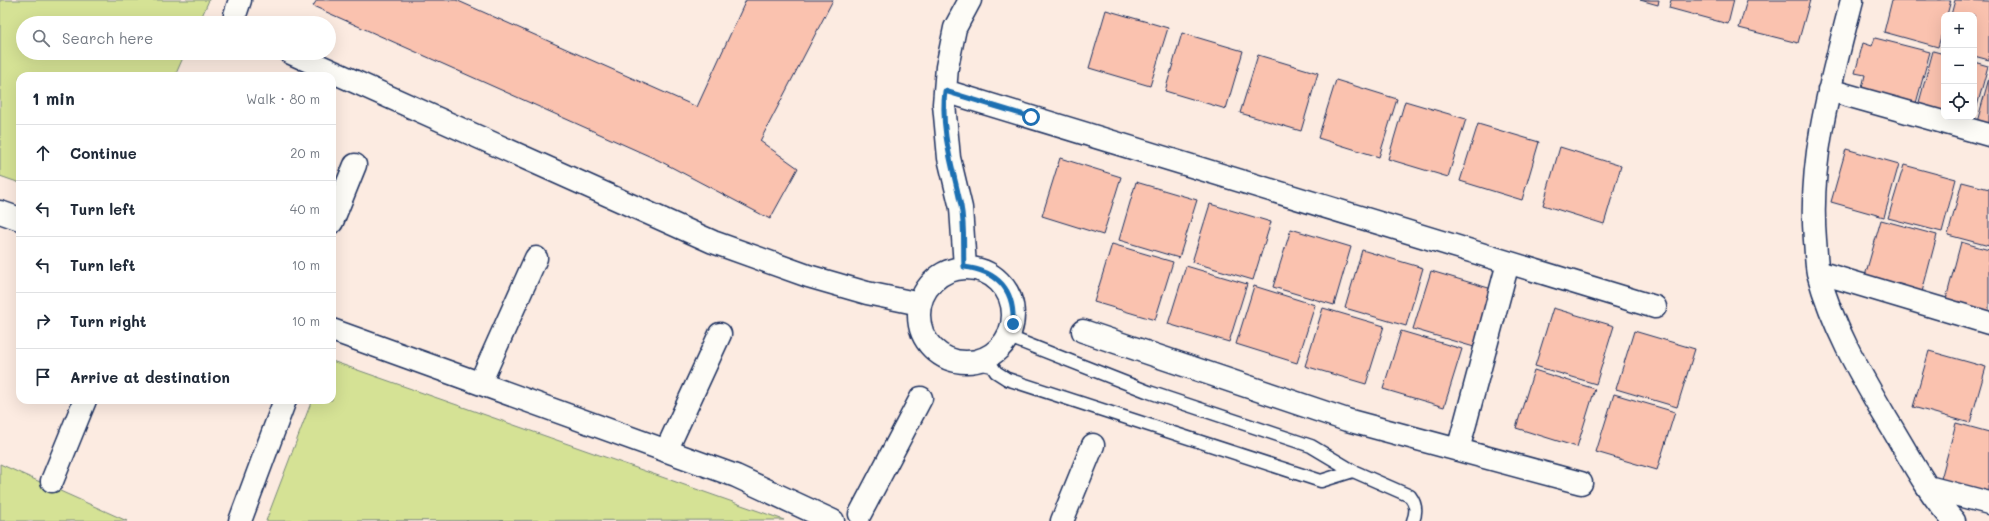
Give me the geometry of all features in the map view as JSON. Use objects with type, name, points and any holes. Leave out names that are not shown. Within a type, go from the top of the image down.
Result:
[{"type":"street","points":[[235,16],[240,0]]},
{"type":"street","points":[[964,267],[961,208],[949,158],[944,104],[947,67],[955,28],[970,0]]},
{"type":"street","points":[[1852,0],[1829,90],[1818,159],[1813,215],[1818,272],[1832,314],[1862,378],[1928,487],[1954,521]]},
{"type":"street","points":[[307,60],[333,72]]},
{"type":"street","points":[[336,73],[713,242],[808,276],[867,293],[920,304]]},
{"type":"street","points":[[1829,90],[1989,135]]},
{"type":"street","points":[[945,91],[1655,307]]},
{"type":"street","points":[[336,212],[355,165]]},
{"type":"street","points":[[0,212],[16,218]]},
{"type":"street","points":[[480,383],[536,258]]},
{"type":"street","points":[[1458,450],[1508,263]]},
{"type":"street","points":[[964,267],[979,269],[991,274],[1002,284],[1010,296],[1014,309],[1013,324],[1009,337],[999,349],[987,357],[972,362],[957,361],[942,356],[931,346],[922,334],[919,319],[920,304],[925,290],[936,278],[949,270],[964,267]]},
{"type":"street","points":[[1818,272],[1989,323]]},
{"type":"street","points":[[336,331],[736,476],[834,521],[845,513],[865,517],[921,398]]},
{"type":"street","points":[[1083,331],[1347,420],[1581,483]]},
{"type":"street","points":[[666,451],[720,334]]},
{"type":"street","points":[[52,481],[83,404]]},
{"type":"street","points":[[240,521],[284,404]]},
{"type":"street","points":[[1062,521],[1093,445]]},
{"type":"street","points":[[1928,487],[1989,503]]},
{"type":"lane","points":[[1009,337],[1149,392],[1311,446],[1353,471],[1410,496],[1416,508],[1413,521]]},
{"type":"lane","points":[[972,362],[992,366],[996,372],[1007,379],[1321,481],[1353,471]]},
{"type":"green space","points":[[0,0],[209,0],[202,16],[16,16],[16,60],[182,60],[177,72],[16,72],[16,182],[0,176]]},
{"type":"green space","points":[[336,362],[784,520],[266,521],[310,404],[336,404]]},
{"type":"green space","points":[[0,464],[127,521],[0,521]]},
{"type":"building","points":[[317,0],[456,0],[697,107],[746,0],[833,0],[760,141],[798,168],[770,219],[658,160],[313,6]]},
{"type":"building","points":[[1640,0],[1659,0],[1658,5]]},
{"type":"building","points":[[1671,0],[1734,0],[1728,24],[1669,8]]},
{"type":"building","points":[[1747,0],[1810,0],[1798,43],[1739,28]]},
{"type":"building","points":[[1892,0],[1951,0],[1948,12],[1941,12],[1941,36],[1938,47],[1884,32]]},
{"type":"building","points":[[1955,0],[1989,1],[1989,60],[1977,57],[1977,12],[1952,12]]},
{"type":"building","points":[[1106,10],[1168,28],[1150,86],[1089,68]]},
{"type":"building","points":[[1182,33],[1243,51],[1226,109],[1165,91]]},
{"type":"building","points":[[1875,38],[1930,52],[1915,107],[1861,92],[1865,75],[1855,73],[1863,43],[1872,46]]},
{"type":"building","points":[[1933,51],[1941,53],[1941,112],[1918,106]]},
{"type":"building","points":[[1258,55],[1318,73],[1301,131],[1240,113]]},
{"type":"building","points":[[1977,63],[1988,66],[1977,106]]},
{"type":"building","points":[[1989,78],[1989,125],[1977,122]]},
{"type":"building","points":[[1336,80],[1397,99],[1379,157],[1318,138]]},
{"type":"building","points":[[1405,101],[1466,119],[1448,177],[1388,159]]},
{"type":"building","points":[[1478,124],[1539,142],[1522,200],[1460,181]]},
{"type":"building","points":[[1560,147],[1621,166],[1604,224],[1543,205]]},
{"type":"building","points":[[1846,149],[1899,164],[1884,217],[1831,202]]},
{"type":"building","points":[[1060,158],[1121,177],[1103,235],[1042,216]]},
{"type":"building","points":[[1904,165],[1956,179],[1942,232],[1888,218]]},
{"type":"building","points":[[1136,182],[1197,200],[1179,258],[1119,240]]},
{"type":"building","points":[[1962,182],[1989,189],[1989,246],[1948,235]]},
{"type":"building","points":[[1210,204],[1271,222],[1253,280],[1192,262]]},
{"type":"building","points":[[1881,220],[1937,235],[1922,292],[1865,276]]},
{"type":"building","points":[[1291,229],[1351,247],[1334,305],[1273,287]]},
{"type":"building","points":[[1961,242],[1989,250],[1989,311],[1946,299]]},
{"type":"building","points":[[1112,244],[1173,262],[1155,320],[1094,302]]},
{"type":"building","points":[[1362,250],[1423,268],[1406,326],[1345,308]]},
{"type":"building","points":[[1186,266],[1247,284],[1229,342],[1168,324]]},
{"type":"building","points":[[1431,271],[1492,289],[1474,347],[1413,329]]},
{"type":"building","points":[[1254,286],[1315,305],[1297,363],[1236,344]]},
{"type":"building","points":[[1323,308],[1384,326],[1366,384],[1305,366]]},
{"type":"building","points":[[1553,308],[1614,326],[1596,384],[1535,366]]},
{"type":"building","points":[[1401,331],[1462,349],[1444,407],[1383,389]]},
{"type":"building","points":[[1634,331],[1695,349],[1677,407],[1616,389]]},
{"type":"building","points":[[1929,351],[1986,367],[1970,423],[1913,407]]},
{"type":"building","points":[[1534,370],[1595,389],[1577,447],[1516,428]]},
{"type":"building","points":[[1614,394],[1675,412],[1657,470],[1596,452]]},
{"type":"building","points":[[1956,423],[1989,432],[1989,493],[1941,479]]},
{"type":"route","points":[[1013,324],[1014,309],[1010,296],[1002,284],[991,274],[979,269],[964,267],[961,208],[949,158],[944,104],[945,91],[1031,117]]}]
